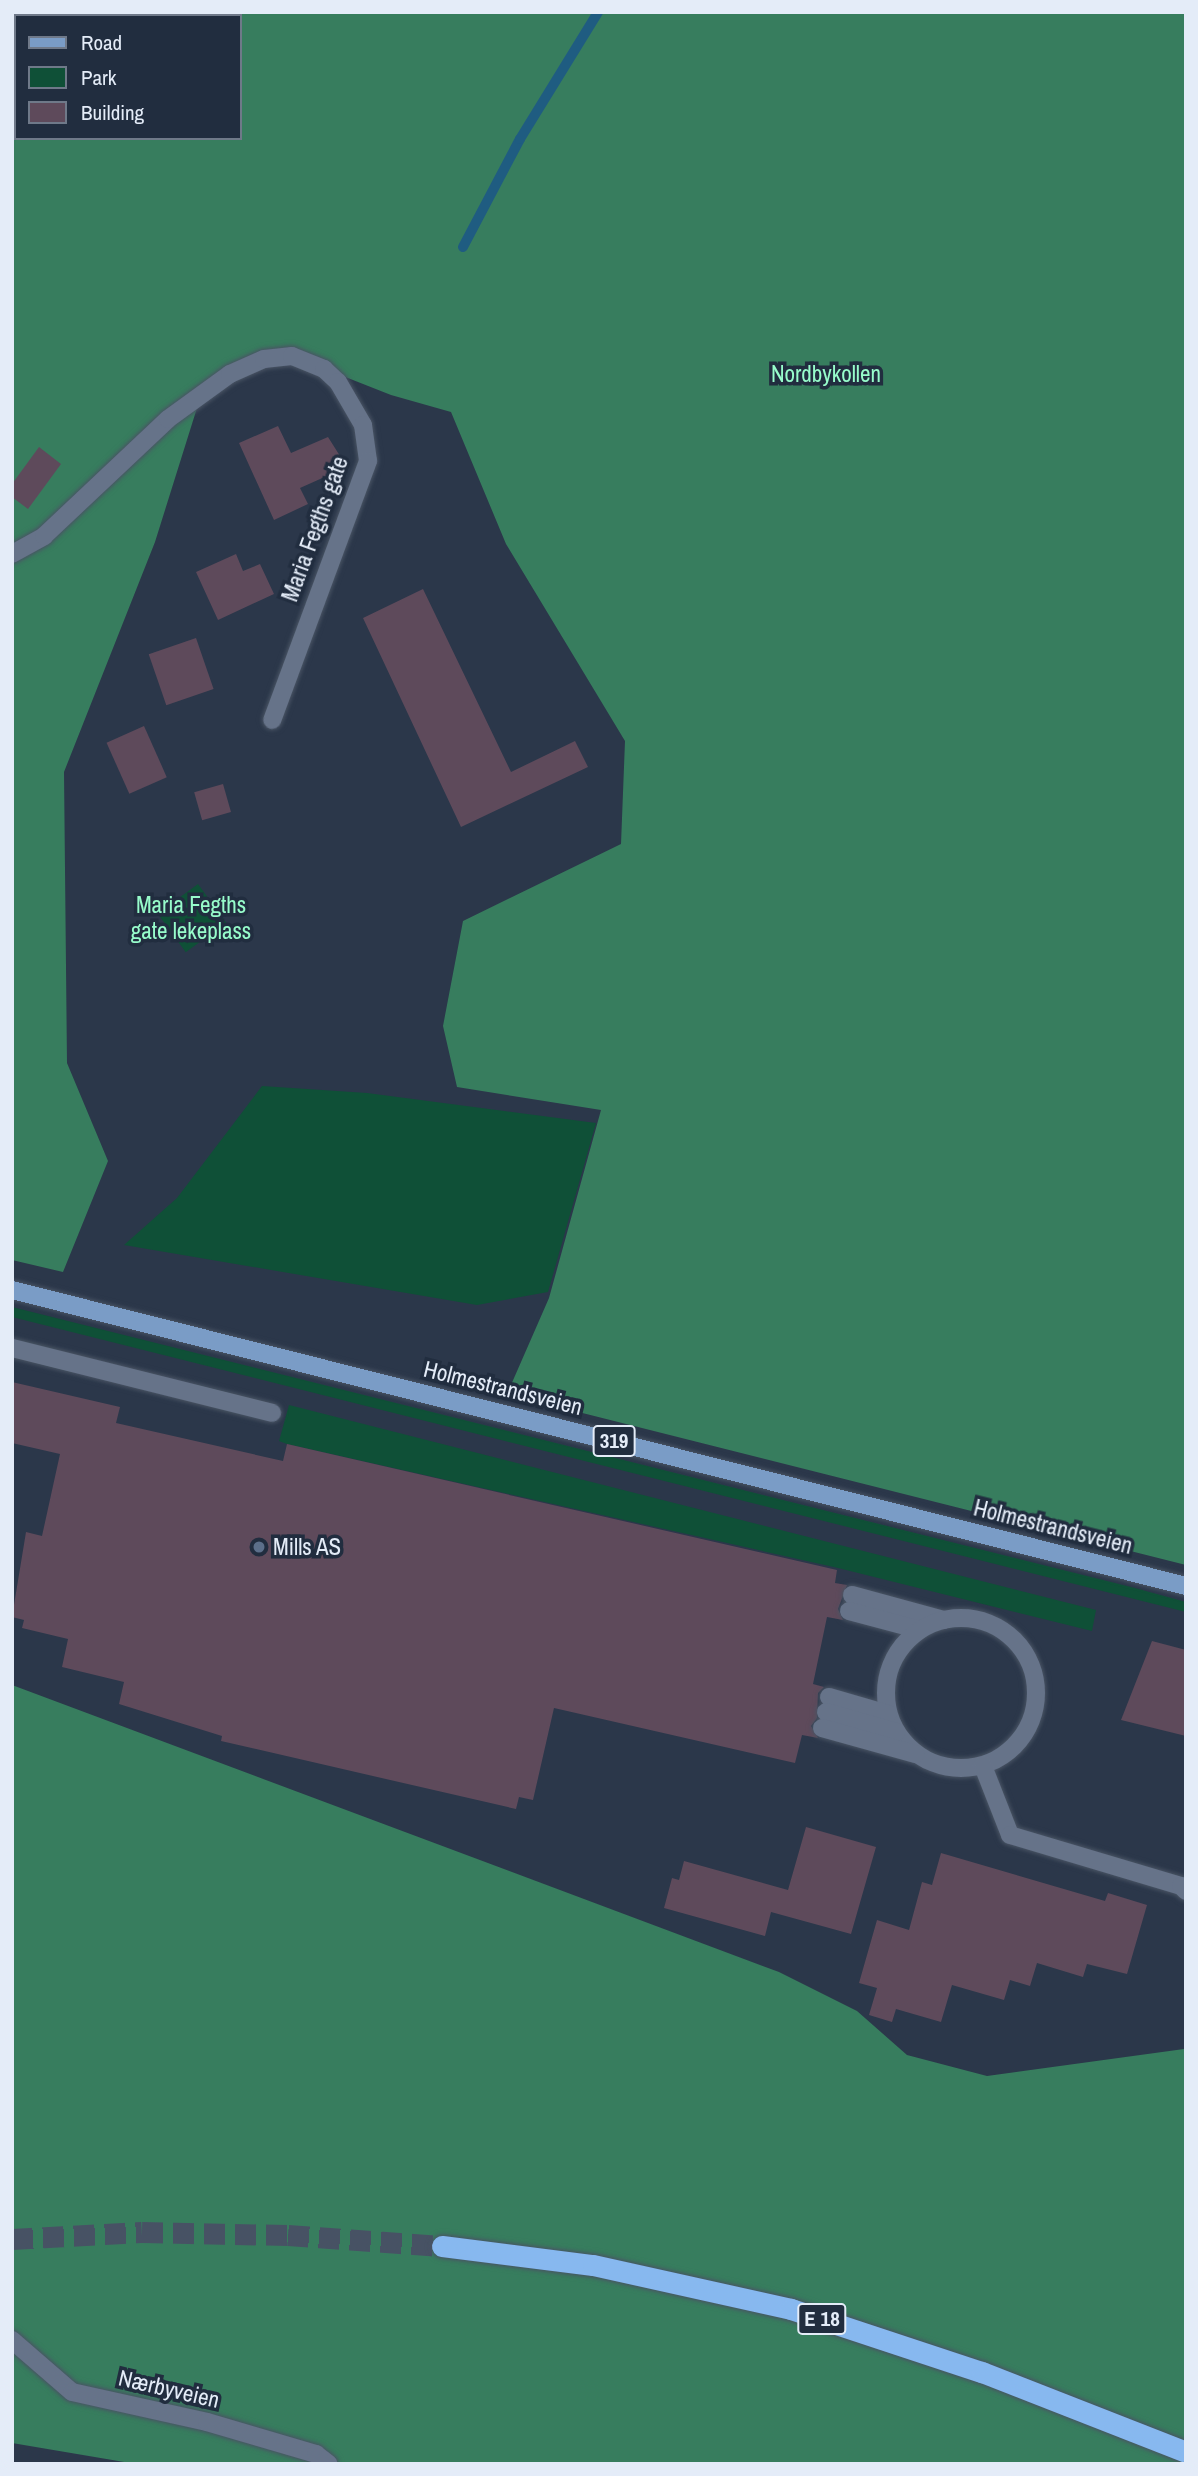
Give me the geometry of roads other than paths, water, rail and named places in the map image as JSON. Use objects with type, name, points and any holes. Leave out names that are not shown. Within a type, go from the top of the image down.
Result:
[{"type":"highway","name":"E 18","points":[[442,2246],[593,2265],[791,2309],[982,2372],[1186,2452]]},
{"type":"main road","name":"Holmestrandsveien","points":[[12,1290],[1186,1586]]},
{"type":"street","name":"Maria Fegths gate","points":[[12,554],[44,536],[168,419],[230,374],[264,359],[292,356],[324,369],[338,382],[363,425],[368,461],[272,720]]},
{"type":"street","points":[[12,1348],[272,1413]]},
{"type":"street","points":[[825,1713],[948,1767],[983,1766],[1004,1755],[1021,1739],[1033,1716],[1036,1689],[1030,1664],[1016,1642],[995,1626],[970,1618],[944,1620],[851,1603],[920,1630]]},
{"type":"street","points":[[915,1754],[897,1732],[888,1714],[890,1668],[901,1648],[920,1630],[944,1620]]},
{"type":"street","points":[[825,1713],[888,1714]]},
{"type":"street","points":[[825,1713],[897,1732]]},
{"type":"street","points":[[983,1766],[1010,1835],[1181,1886],[1186,1891]]},
{"type":"street","name":"Nærbyveien","points":[[12,2340],[72,2392],[207,2422],[316,2454],[329,2464]]},
{"type":"waterway","points":[[463,247],[520,139],[598,12]]},
{"type":"tunnel","points":[[12,2239],[142,2232],[288,2235],[442,2246]]},
{"type":"place","name":"Mills AS","points":[[259,1547]]},
{"type":"park label","name":"Nordbykollen","points":[[826,374]]},
{"type":"park label","name":"Maria Fegths gate lekeplass","points":[[191,918]]}]
